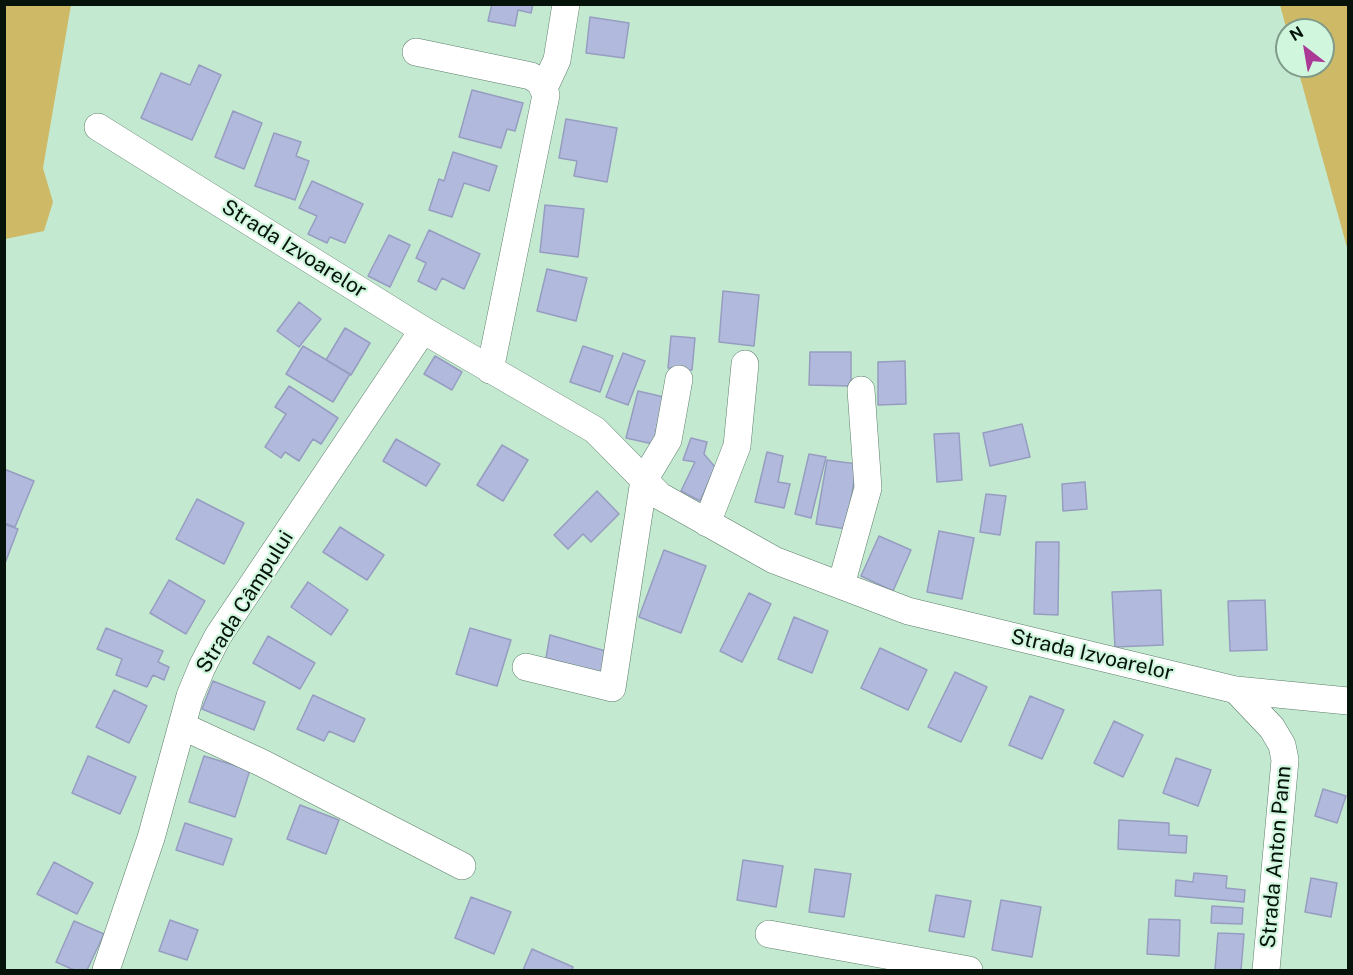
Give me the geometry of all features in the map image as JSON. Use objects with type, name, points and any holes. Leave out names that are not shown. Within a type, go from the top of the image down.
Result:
[{"type":"street","points":[[490,370],[546,104],[544,88],[557,60],[566,4]]},
{"type":"street","points":[[416,52],[531,76],[544,88]]},
{"type":"street","name":"Strada Izvoarelor","points":[[98,127],[423,330],[595,430],[660,496],[774,560],[908,611],[1236,690],[1348,701]]},
{"type":"street","name":"Strada Câmpului","points":[[106,970],[151,838],[190,696],[218,636],[423,330]]},
{"type":"street","points":[[707,523],[737,446],[745,364]]},
{"type":"street","points":[[526,667],[612,688],[644,480],[668,440],[679,379]]},
{"type":"street","points":[[841,585],[868,488],[861,390]]},
{"type":"street","name":"Strada Anton Pann","points":[[1236,690],[1272,728],[1282,745],[1285,760],[1266,970]]},
{"type":"street","points":[[182,726],[292,778],[462,866]]},
{"type":"street","points":[[769,934],[969,970]]},
{"type":"shaded area","points":[[5,4],[71,5],[43,168],[53,202],[44,231],[5,239]]},
{"type":"shaded area","points":[[1280,5],[1348,5],[1348,251],[1300,78],[1335,78],[1335,18],[1284,18]]},
{"type":"building","points":[[492,4],[533,4],[531,13],[518,10],[515,26],[488,21]]},
{"type":"building","points":[[590,17],[629,23],[624,58],[586,53]]},
{"type":"building","points":[[199,65],[221,75],[192,140],[141,118],[161,73],[190,85]]},
{"type":"building","points":[[472,90],[523,103],[515,131],[507,129],[501,148],[459,137]]},
{"type":"building","points":[[233,111],[262,123],[244,169],[215,157]]},
{"type":"building","points":[[566,119],[617,128],[607,182],[574,176],[577,161],[559,158]]},
{"type":"building","points":[[274,133],[301,142],[296,156],[309,161],[295,200],[255,186]]},
{"type":"building","points":[[453,152],[497,166],[489,191],[464,183],[452,217],[429,210],[439,179],[444,181]]},
{"type":"building","points":[[312,181],[363,204],[345,243],[330,237],[327,243],[308,234],[317,216],[299,208]]},
{"type":"building","points":[[545,205],[584,209],[578,257],[540,252]]},
{"type":"building","points":[[429,230],[480,254],[464,289],[442,278],[436,290],[418,281],[426,263],[416,258]]},
{"type":"building","points":[[389,235],[410,245],[390,287],[368,276]]},
{"type":"building","points":[[547,269],[587,278],[576,321],[537,311]]},
{"type":"building","points":[[723,291],[759,295],[754,346],[719,342]]},
{"type":"building","points":[[299,302],[321,319],[299,347],[277,331]]},
{"type":"building","points":[[345,328],[370,343],[351,375],[326,360]]},
{"type":"building","points":[[671,336],[695,338],[692,370],[668,368]]},
{"type":"building","points":[[303,346],[350,374],[333,402],[286,374]]},
{"type":"building","points":[[583,346],[613,356],[600,392],[570,382]]},
{"type":"building","points":[[810,352],[851,352],[851,386],[809,385]]},
{"type":"building","points":[[623,353],[645,361],[628,405],[606,397]]},
{"type":"building","points":[[435,356],[462,372],[452,390],[424,374]]},
{"type":"building","points":[[905,361],[906,404],[878,405],[878,362]]},
{"type":"building","points":[[289,386],[338,418],[321,444],[313,439],[299,461],[285,452],[281,458],[265,447],[286,414],[275,407]]},
{"type":"building","points":[[638,391],[664,397],[653,444],[626,438]]},
{"type":"building","points":[[1022,424],[1030,457],[990,466],[983,433]]},
{"type":"building","points":[[959,433],[962,480],[937,482],[934,434]]},
{"type":"building","points":[[691,438],[707,442],[704,454],[715,467],[700,501],[681,491],[695,462],[683,460]]},
{"type":"building","points":[[396,439],[440,464],[426,486],[383,461]]},
{"type":"building","points":[[502,445],[528,460],[503,501],[477,485]]},
{"type":"building","points":[[767,452],[783,456],[778,482],[790,484],[784,508],[755,502]]},
{"type":"building","points":[[809,454],[826,457],[811,518],[795,514]]},
{"type":"building","points":[[827,460],[857,464],[846,529],[816,524]]},
{"type":"building","points":[[4,469],[34,481],[15,527],[4,523]]},
{"type":"building","points":[[1085,482],[1087,509],[1063,511],[1062,484]]},
{"type":"building","points":[[597,491],[619,514],[591,542],[583,534],[568,549],[554,535]]},
{"type":"building","points":[[986,494],[1006,496],[1000,535],[980,532]]},
{"type":"building","points":[[197,499],[244,523],[224,564],[176,539]]},
{"type":"building","points":[[4,524],[18,529],[4,566]]},
{"type":"building","points":[[340,527],[384,555],[367,580],[323,552]]},
{"type":"building","points":[[939,531],[974,538],[962,599],[927,592]]},
{"type":"building","points":[[879,536],[911,550],[893,591],[861,576]]},
{"type":"building","points":[[1036,542],[1059,542],[1058,615],[1034,614]]},
{"type":"building","points":[[664,550],[706,566],[681,633],[639,617]]},
{"type":"building","points":[[169,580],[205,601],[186,634],[150,613]]},
{"type":"building","points":[[308,582],[348,610],[331,635],[291,607]]},
{"type":"building","points":[[1161,590],[1163,645],[1115,647],[1112,592]]},
{"type":"building","points":[[749,593],[771,604],[742,662],[720,651]]},
{"type":"building","points":[[1265,600],[1267,650],[1230,651],[1228,601]]},
{"type":"building","points":[[794,617],[828,631],[812,673],[778,659]]},
{"type":"building","points":[[106,628],[163,651],[158,662],[169,667],[164,680],[153,675],[147,687],[116,675],[122,659],[97,649]]},
{"type":"building","points":[[470,628],[511,640],[497,686],[456,674]]},
{"type":"building","points":[[550,635],[609,652],[605,674],[546,658]]},
{"type":"building","points":[[268,636],[315,663],[300,689],[253,663]]},
{"type":"building","points":[[880,648],[927,670],[908,710],[861,688]]},
{"type":"building","points":[[955,672],[987,687],[961,742],[928,727]]},
{"type":"building","points":[[213,681],[265,702],[254,730],[202,709]]},
{"type":"building","points":[[114,690],[147,706],[129,743],[96,727]]},
{"type":"building","points":[[313,695],[365,719],[354,742],[329,731],[324,741],[297,729]]},
{"type":"building","points":[[1030,696],[1064,710],[1042,759],[1009,745]]},
{"type":"building","points":[[1114,721],[1143,735],[1123,777],[1094,763]]},
{"type":"building","points":[[88,756],[136,777],[120,814],[72,793]]},
{"type":"building","points":[[204,756],[250,770],[235,817],[189,802]]},
{"type":"building","points":[[1176,758],[1211,770],[1198,806],[1163,793]]},
{"type":"building","points":[[1323,789],[1346,796],[1337,823],[1315,816]]},
{"type":"building","points":[[300,805],[339,820],[326,854],[287,839]]},
{"type":"building","points":[[1119,820],[1169,823],[1169,835],[1187,836],[1186,853],[1118,849]]},
{"type":"building","points":[[185,823],[232,839],[223,865],[176,850]]},
{"type":"building","points":[[743,860],[783,866],[776,907],[737,900]]},
{"type":"building","points":[[54,862],[93,883],[77,914],[37,894]]},
{"type":"building","points":[[815,869],[851,874],[844,917],[809,912]]},
{"type":"building","points":[[1194,873],[1227,876],[1226,888],[1245,890],[1244,902],[1175,896],[1176,880],[1193,882]]},
{"type":"building","points":[[1311,878],[1337,883],[1331,917],[1305,912]]},
{"type":"building","points":[[936,895],[971,901],[964,937],[929,931]]},
{"type":"building","points":[[471,897],[511,912],[494,954],[455,938]]},
{"type":"building","points":[[1001,900],[1041,907],[1032,957],[992,950]]},
{"type":"building","points":[[1212,906],[1243,908],[1242,924],[1211,923]]},
{"type":"building","points":[[1149,919],[1180,920],[1179,956],[1147,954]]},
{"type":"building","points":[[170,920],[198,930],[187,960],[159,951]]},
{"type":"building","points":[[74,921],[104,934],[87,970],[74,970],[56,962]]},
{"type":"building","points":[[1218,933],[1244,934],[1241,970],[1215,970]]},
{"type":"building","points":[[532,949],[573,967],[572,970],[523,970]]}]
